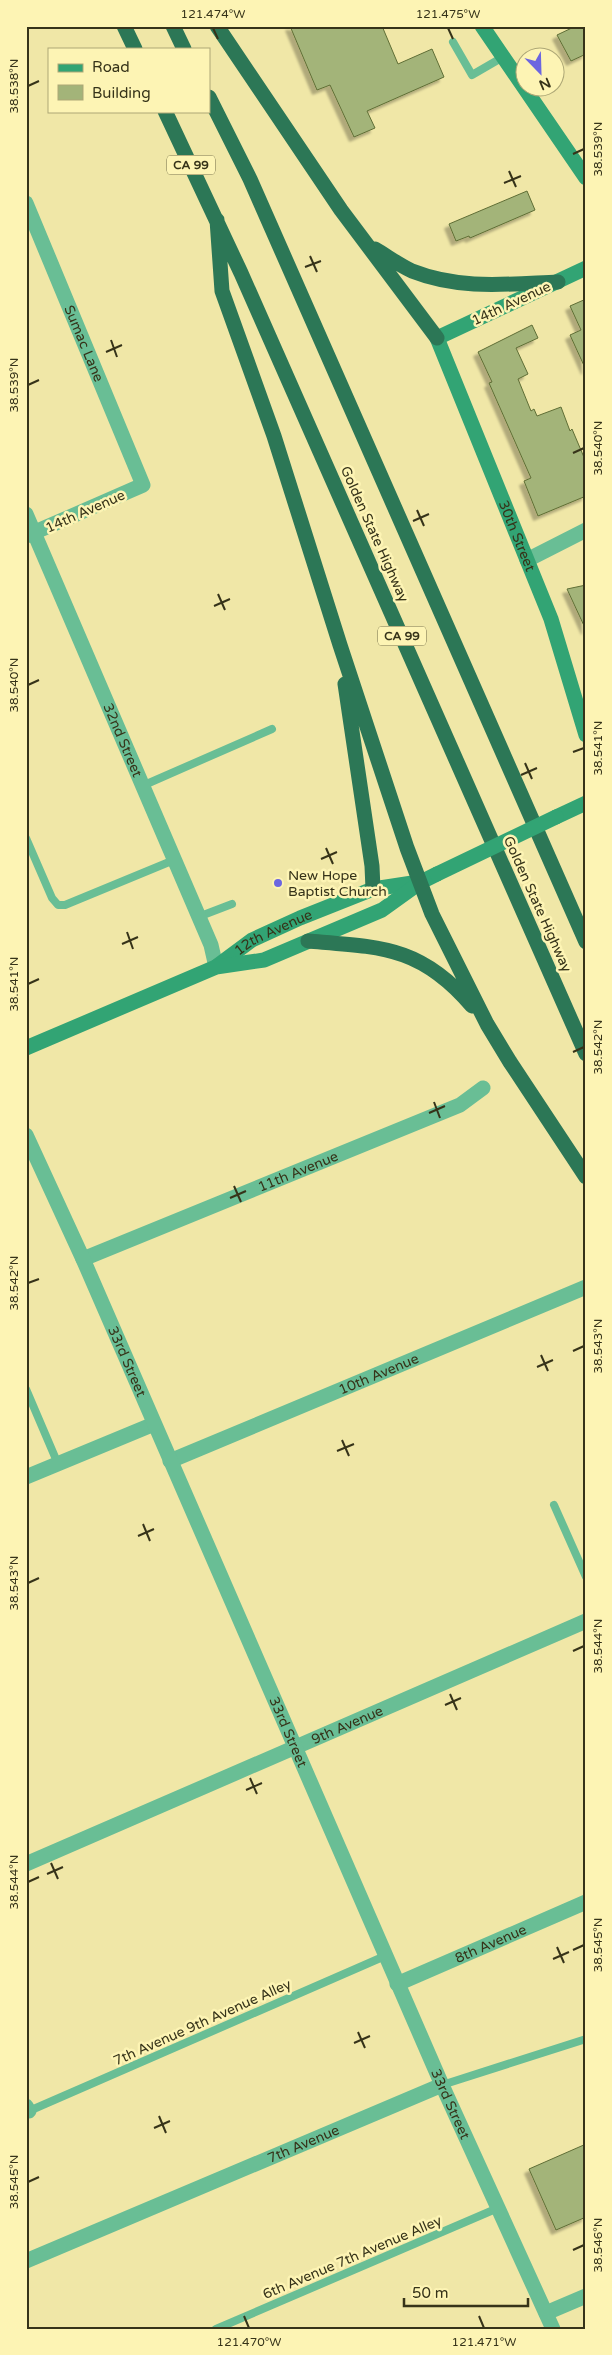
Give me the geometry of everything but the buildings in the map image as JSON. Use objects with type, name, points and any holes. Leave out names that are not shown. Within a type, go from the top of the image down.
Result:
[{"type":"highway","points":[[124,26],[135,48]]},
{"type":"highway","points":[[173,26],[184,48]]},
{"type":"highway","points":[[217,26],[342,210],[437,338]]},
{"type":"highway","name":"Golden State Highway","points":[[210,99],[250,179],[586,942]]},
{"type":"highway","name":"Golden State Highway","points":[[165,112],[218,220],[586,1054]]},
{"type":"highway","points":[[218,220],[222,291],[274,436],[407,848],[432,914],[487,1024],[586,1177]]},
{"type":"highway","points":[[368,244],[410,270],[445,282],[479,286],[558,282]]},
{"type":"highway","points":[[340,645],[372,866],[373,889]]},
{"type":"highway","points":[[308,941],[371,946],[417,960],[440,974],[459,991],[487,1024]]},
{"type":"main road","points":[[482,26],[586,178]]},
{"type":"main road","name":"14th Avenue","points":[[437,338],[586,268]]},
{"type":"main road","name":"30th Street","points":[[437,338],[551,619],[586,735]]},
{"type":"main road","name":"12th Avenue","points":[[216,967],[264,960],[382,910],[421,882],[586,803]]},
{"type":"main road","name":"12th Avenue","points":[[26,1048],[216,967],[252,940],[300,918],[373,889],[421,882]]},
{"type":"street","name":"Sumac Lane","points":[[26,203],[143,485]]},
{"type":"street","name":"14th Avenue","points":[[30,535],[143,485]]},
{"type":"street","name":"32nd Street","points":[[26,514],[30,535],[211,945],[216,967]]},
{"type":"street","points":[[527,560],[586,530]]},
{"type":"street","name":"11th Avenue","points":[[83,1259],[460,1105],[483,1088]]},
{"type":"street","name":"33rd Street","points":[[26,1135],[83,1259],[442,2086],[553,2329]]},
{"type":"street","name":"10th Avenue","points":[[170,1460],[586,1287]]},
{"type":"street","points":[[26,1477],[154,1424]]},
{"type":"street","name":"9th Avenue","points":[[26,1864],[586,1621]]},
{"type":"street","name":"8th Avenue","points":[[397,1984],[586,1902]]},
{"type":"street","name":"7th Avenue","points":[[26,2261],[442,2086]]},
{"type":"street","points":[[546,2313],[586,2296]]},
{"type":"lane","points":[[453,42],[472,75],[503,57]]},
{"type":"lane","points":[[142,786],[272,729]]},
{"type":"lane","points":[[26,838],[52,898],[58,905],[65,904],[174,860]]},
{"type":"lane","points":[[198,916],[232,904]]},
{"type":"lane","points":[[26,1389],[58,1464]]},
{"type":"lane","points":[[554,1505],[586,1577]]},
{"type":"lane","name":"7th Avenue 9th Avenue Alley","points":[[27,2109],[385,1956]]},
{"type":"lane","name":"7th Avenue","points":[[442,2086],[586,2039]]},
{"type":"lane","name":"6th Avenue 7th Avenue Alley","points":[[216,2329],[498,2208]]},
{"type":"place","name":"New Hope Baptist Church","points":[[278,883]]}]
